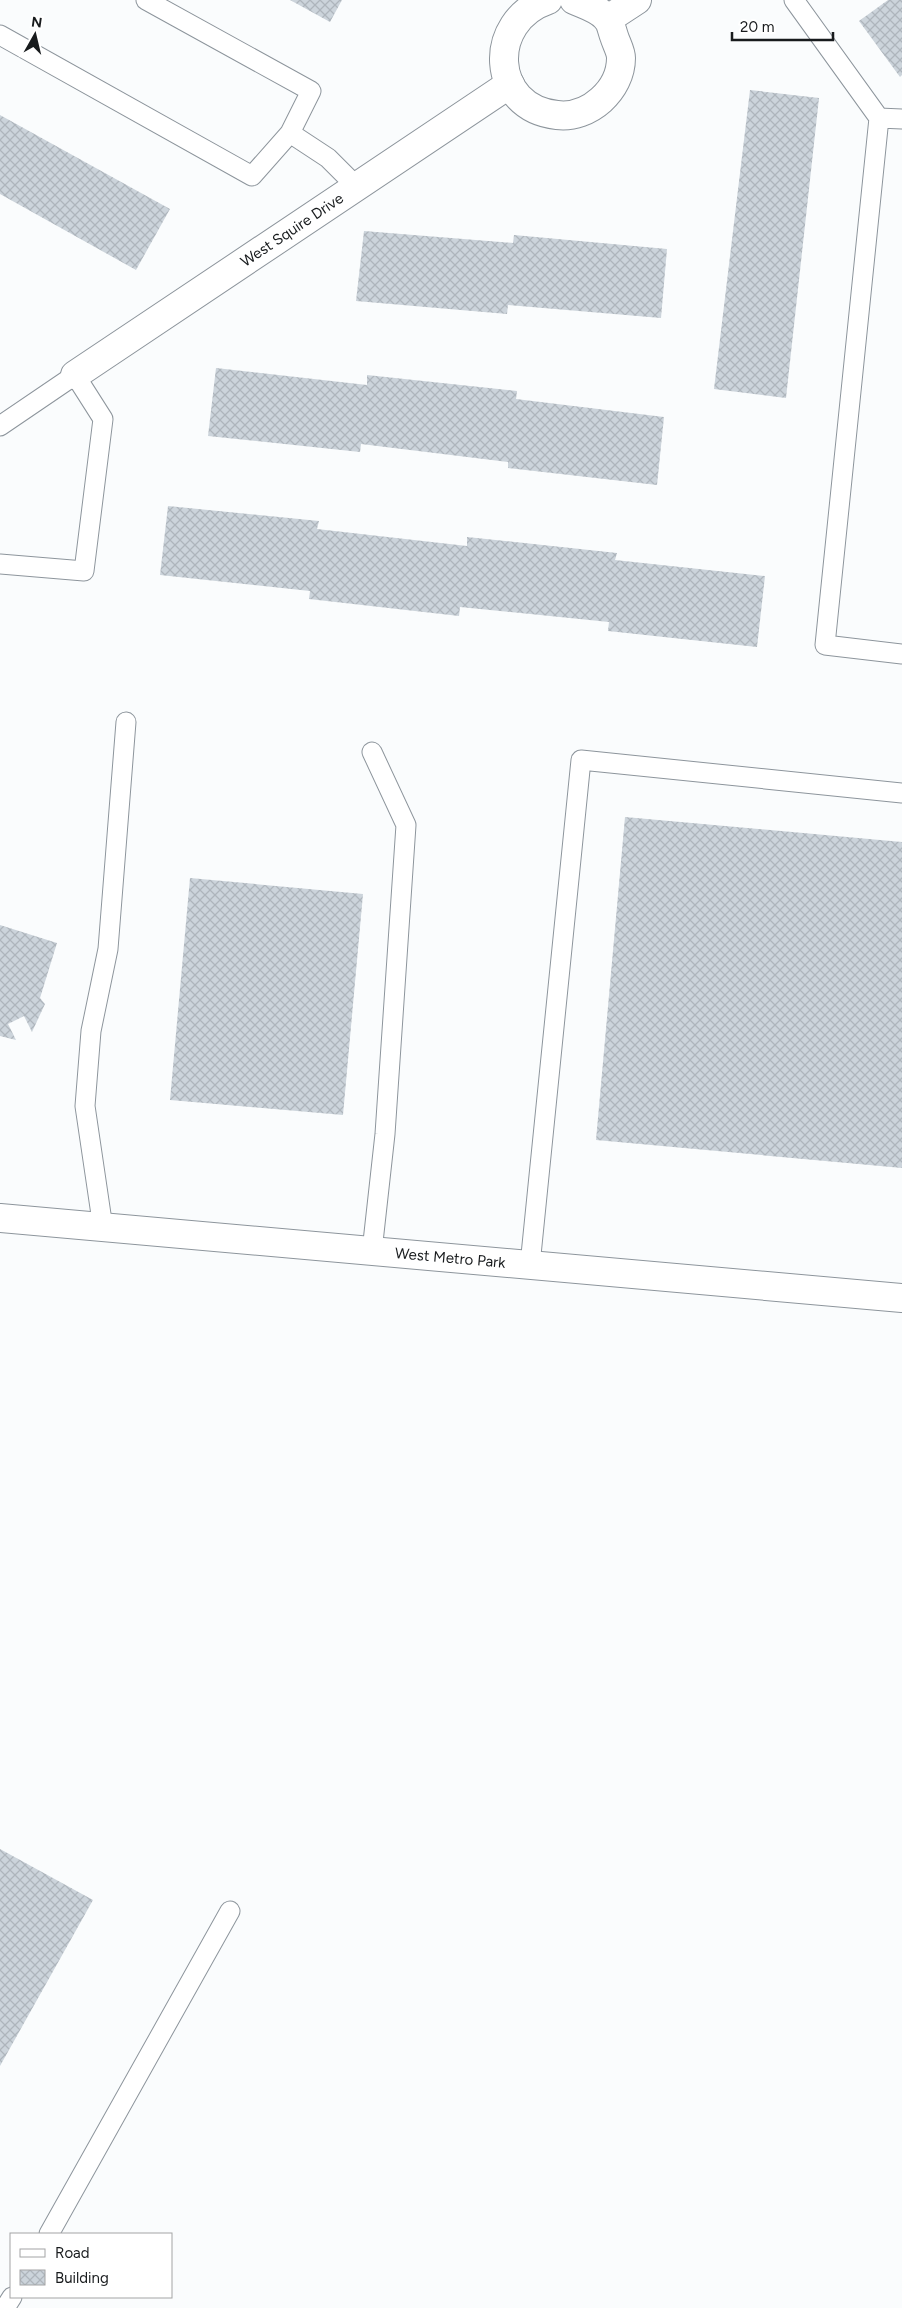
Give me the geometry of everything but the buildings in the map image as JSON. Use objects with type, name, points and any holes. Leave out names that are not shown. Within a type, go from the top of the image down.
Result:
[{"type":"street","points":[[548,0],[538,3],[521,14],[506,38],[504,69],[510,84],[524,102],[541,112],[558,116],[578,113],[592,108],[607,95],[618,77],[621,57],[608,19],[598,10],[574,0]]},
{"type":"street","points":[[608,19],[637,0]]},
{"type":"street","name":"West Squire Drive","points":[[75,374],[510,84]]},
{"type":"street","name":"West Metro Park","points":[[0,1218],[902,1298]]},
{"type":"lane","points":[[0,35],[252,176],[290,133],[311,91],[146,0]]},
{"type":"lane","points":[[794,0],[879,118],[825,645],[902,654]]},
{"type":"lane","points":[[879,118],[902,119]]},
{"type":"lane","points":[[290,133],[328,158],[356,186]]},
{"type":"lane","points":[[0,426],[75,374],[103,420],[84,571],[0,564]]},
{"type":"lane","points":[[103,1228],[85,1106],[92,1031],[108,949],[126,722]]},
{"type":"lane","points":[[372,752],[406,825],[385,1134],[372,1251]]},
{"type":"lane","points":[[530,1265],[580,760],[902,793]]},
{"type":"lane","points":[[50,2233],[230,1911]]}]
